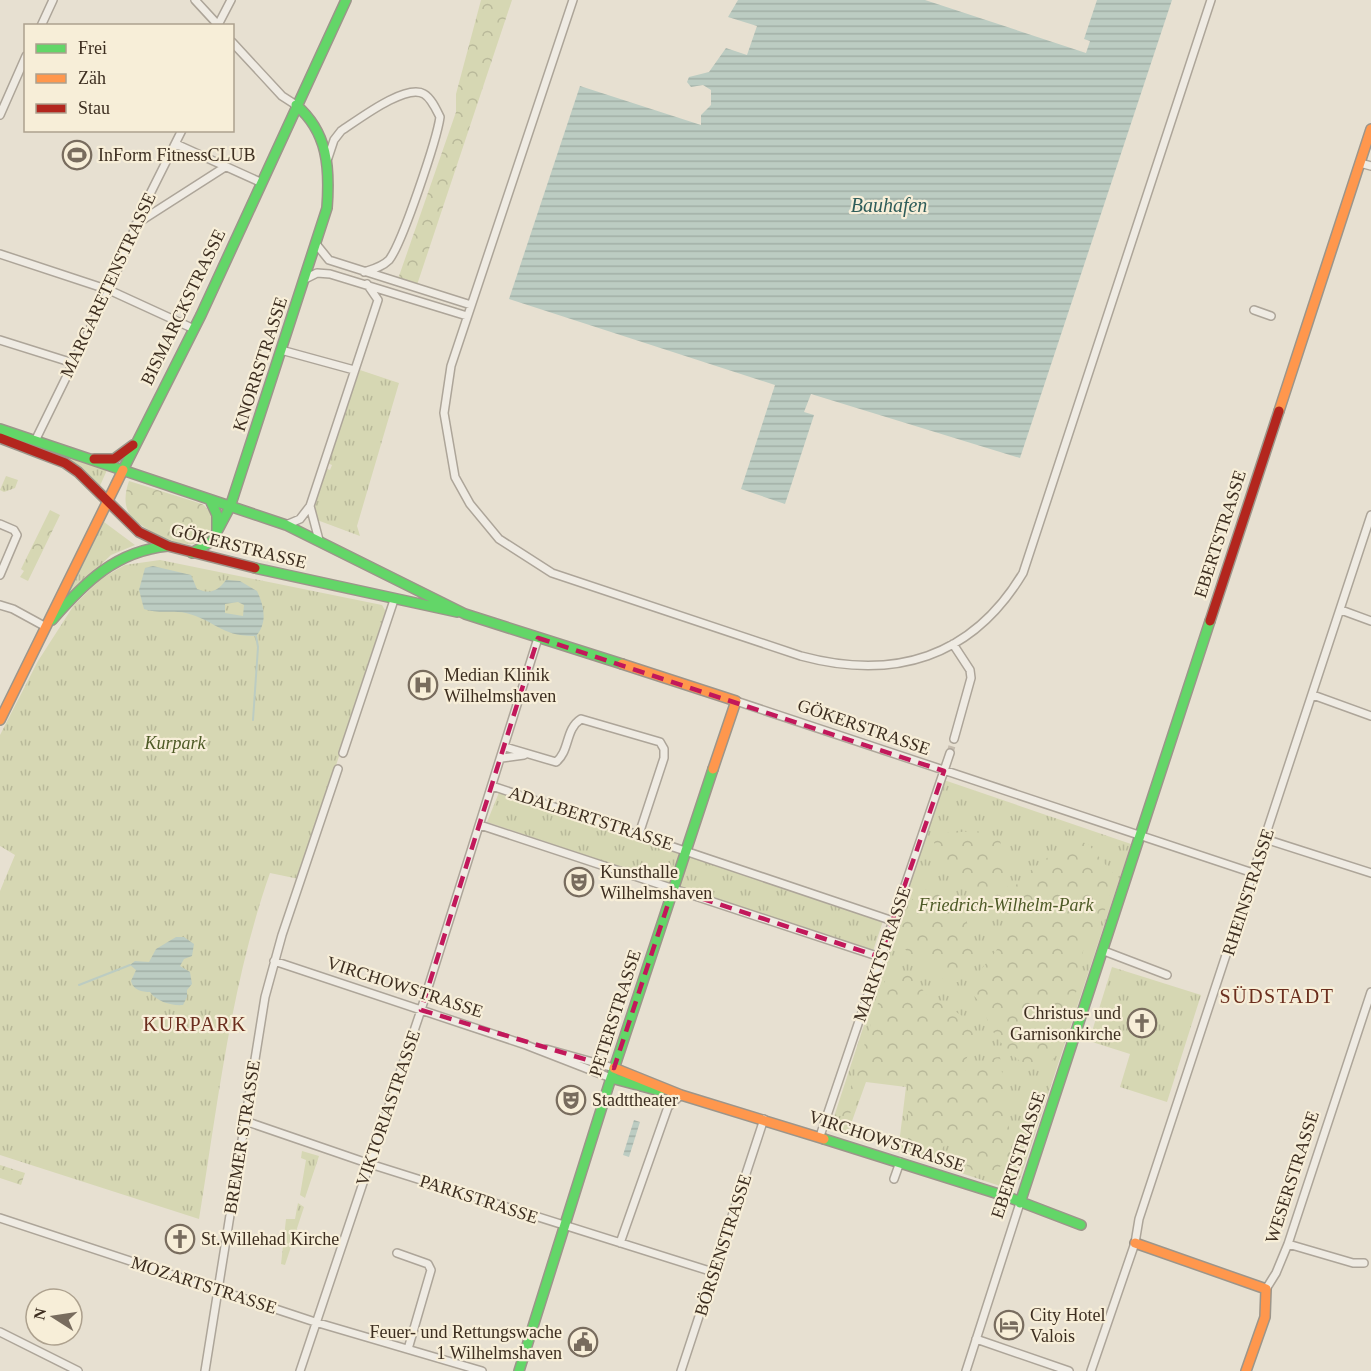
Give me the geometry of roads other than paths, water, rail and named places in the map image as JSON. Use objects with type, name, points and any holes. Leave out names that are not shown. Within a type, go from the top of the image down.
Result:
[{"type":"main road","name":"BISMARCKSTRASSE","points":[[0,720],[194,329],[346,0]]},
{"type":"main road","points":[[297,105],[316,128],[329,163]]},
{"type":"main road","name":"EBERTSTRASSE","points":[[1020,1203],[1066,1077],[1140,837],[1371,129]]},
{"type":"main road","name":"KNORRSTRASSE","points":[[217,536],[230,507],[327,208],[329,163]]},
{"type":"main road","name":"GÖKERSTRASSE","points":[[0,429],[286,525],[465,614]]},
{"type":"main road","name":"GÖKERSTRASSE","points":[[0,438],[65,463],[78,472],[139,532],[168,546],[189,553],[394,600],[465,614],[736,701]]},
{"type":"main road","points":[[91,460],[114,459],[135,444]]},
{"type":"main road","points":[[189,553],[203,549],[217,536],[218,519],[210,500]]},
{"type":"main road","name":"BISMARCKSTRASSE","points":[[46,627],[85,584],[110,562],[135,551],[168,546]]},
{"type":"main road","name":"PETERSTRASSE","points":[[519,1371],[567,1227],[612,1073],[736,701]]},
{"type":"main road","name":"VIRCHOWSTRASSE","points":[[612,1073],[644,1088],[681,1095],[820,1136],[1081,1225]]},
{"type":"main road","points":[[1135,1243],[1266,1289]]},
{"type":"main road","name":"WESERSTRASSE","points":[[1246,1371],[1267,1307],[1269,1294],[1266,1289]]},
{"type":"street","points":[[42,24],[53,0]]},
{"type":"street","points":[[195,0],[218,24]]},
{"type":"street","points":[[219,24],[231,0]]},
{"type":"street","points":[[573,0],[451,366],[444,413],[455,477],[483,523],[517,552],[552,573],[836,665],[877,667],[896,664],[953,645],[977,629],[1009,597],[1023,573],[1211,0]]},
{"type":"street","points":[[234,44],[282,96],[297,105]]},
{"type":"street","points":[[0,115],[24,61]]},
{"type":"street","points":[[329,163],[334,140],[341,131],[402,92],[417,91],[426,95],[439,114],[439,128],[393,252],[389,260],[378,268],[364,272]]},
{"type":"street","name":"MARGARETENSTRASSE","points":[[35,441],[109,290],[135,224],[181,132]]},
{"type":"street","points":[[176,144],[260,182]]},
{"type":"street","points":[[1360,163],[1371,166]]},
{"type":"street","points":[[135,224],[225,167]]},
{"type":"street","points":[[316,244],[329,260],[471,305]]},
{"type":"street","points":[[0,254],[109,290],[194,329]]},
{"type":"street","points":[[305,279],[317,273],[330,274],[467,316]]},
{"type":"street","points":[[286,525],[304,515],[310,506],[378,300],[367,284]]},
{"type":"street","points":[[410,298],[413,287]]},
{"type":"street","points":[[1254,310],[1271,316]]},
{"type":"street","points":[[0,340],[73,363]]},
{"type":"street","points":[[281,350],[354,370]]},
{"type":"street","points":[[310,506],[319,540]]},
{"type":"street","name":"RHEINSTRASSE","points":[[1091,1371],[1135,1243],[1139,1219],[1202,1036],[1253,873],[1367,538],[1371,515]]},
{"type":"street","points":[[0,524],[14,530],[17,535],[0,575]]},
{"type":"street","points":[[343,753],[394,600]]},
{"type":"street","points":[[0,605],[14,609],[46,627]]},
{"type":"street","points":[[1341,610],[1371,621]]},
{"type":"street","name":"VIKTORIASTRASSE","points":[[300,1371],[421,1010],[538,638]]},
{"type":"street","points":[[953,645],[970,670],[971,678],[954,739]]},
{"type":"street","points":[[1313,695],[1371,716]]},
{"type":"street","name":"GÖKERSTRASSE","points":[[736,701],[1253,873]]},
{"type":"street","points":[[505,747],[556,762],[563,753],[571,728],[581,720],[660,742],[664,749],[663,758],[639,834]]},
{"type":"street","name":"MARKTSTRASSE","points":[[820,1136],[950,753]]},
{"type":"street","points":[[502,758],[527,755]]},
{"type":"street","name":"BREMER STRASSE","points":[[205,1371],[265,997],[274,961],[338,768]]},
{"type":"street","name":"ADALBERTSTRASSE","points":[[492,786],[893,921]]},
{"type":"street","points":[[480,825],[880,957]]},
{"type":"street","points":[[1265,839],[1371,873]]},
{"type":"street","points":[[1104,951],[1167,975]]},
{"type":"street","name":"VIRCHOWSTRASSE","points":[[274,961],[612,1073]]},
{"type":"street","name":"WESERSTRASSE","points":[[1266,1289],[1276,1273],[1288,1244],[1371,992]]},
{"type":"street","points":[[620,1243],[668,1107],[681,1095]]},
{"type":"street","name":"BÖRSENSTRASSE","points":[[681,1371],[764,1119]]},
{"type":"street","name":"PARKSTRASSE","points":[[245,1121],[370,1164],[713,1272]]},
{"type":"street","points":[[894,1179],[900,1162]]},
{"type":"street","name":"EBERTSTRASSE","points":[[966,1371],[1020,1203]]},
{"type":"street","name":"MOZARTSTRASSE","points":[[0,1218],[315,1322],[482,1371]]},
{"type":"street","points":[[1288,1244],[1353,1263],[1364,1263]]},
{"type":"street","points":[[397,1253],[428,1264],[431,1270],[408,1349]]},
{"type":"street","points":[[0,1332],[78,1371]]},
{"type":"street","points":[[976,1339],[1069,1371]]},
{"type":"water","name":"Bauhafen","points":[[738,0],[925,0],[1086,53],[1090,41],[1084,39],[1097,0],[1172,0],[1020,458],[811,394],[804,412],[814,415],[785,504],[741,489],[775,385],[509,299],[580,86],[701,125],[701,115],[711,105],[711,90],[703,85],[691,87],[687,82],[689,77],[709,72],[726,48],[747,55],[757,26],[728,17]]},
{"type":"water","points":[[153,566],[191,575],[197,589],[206,591],[213,591],[226,580],[240,581],[257,591],[264,614],[260,631],[256,636],[244,636],[226,631],[186,613],[144,609],[139,590],[145,568]],"holes":[[[238,602],[244,605],[243,616],[225,613],[225,604]]]},
{"type":"water","points":[[176,937],[184,937],[194,944],[192,956],[184,959],[180,966],[190,972],[192,984],[187,990],[187,997],[183,1005],[161,1001],[150,992],[136,988],[131,981],[136,970],[130,965],[135,961],[149,962],[156,949]]},
{"type":"water","points":[[634,1120],[640,1122],[629,1157],[623,1155]]},
{"type":"waterway","points":[[253,720],[258,647],[256,636]]},
{"type":"waterway","points":[[79,985],[130,965]]},
{"type":"tunnel","points":[[950,753],[954,739]]},
{"type":"place","name":"InForm FitnessCLUB","points":[[77,155]]},
{"type":"place","name":"Median Klinik Wilhelmshaven","points":[[423,685]]},
{"type":"place","name":"Kunsthalle Wilhelmshaven","points":[[579,882]]},
{"type":"place","name":"Christus- und Garnisonkirche","points":[[1142,1023]]},
{"type":"place","name":"Stadttheater","points":[[571,1100]]},
{"type":"place","name":"St.Willehad Kirche","points":[[180,1239]]},
{"type":"place","name":"City Hotel Valois","points":[[1009,1325]]},
{"type":"place","name":"Feuer- und Rettungswache 1 Wilhelmshaven","points":[[583,1342]]},
{"type":"district","name":"SÜDSTADT","points":[[1277,996]]},
{"type":"district","name":"KURPARK","points":[[195,1024]]},
{"type":"park label","name":"Kurpark","points":[[175,743]]},
{"type":"park label","name":"Friedrich-Wilhelm-Park","points":[[1006,905]]}]
